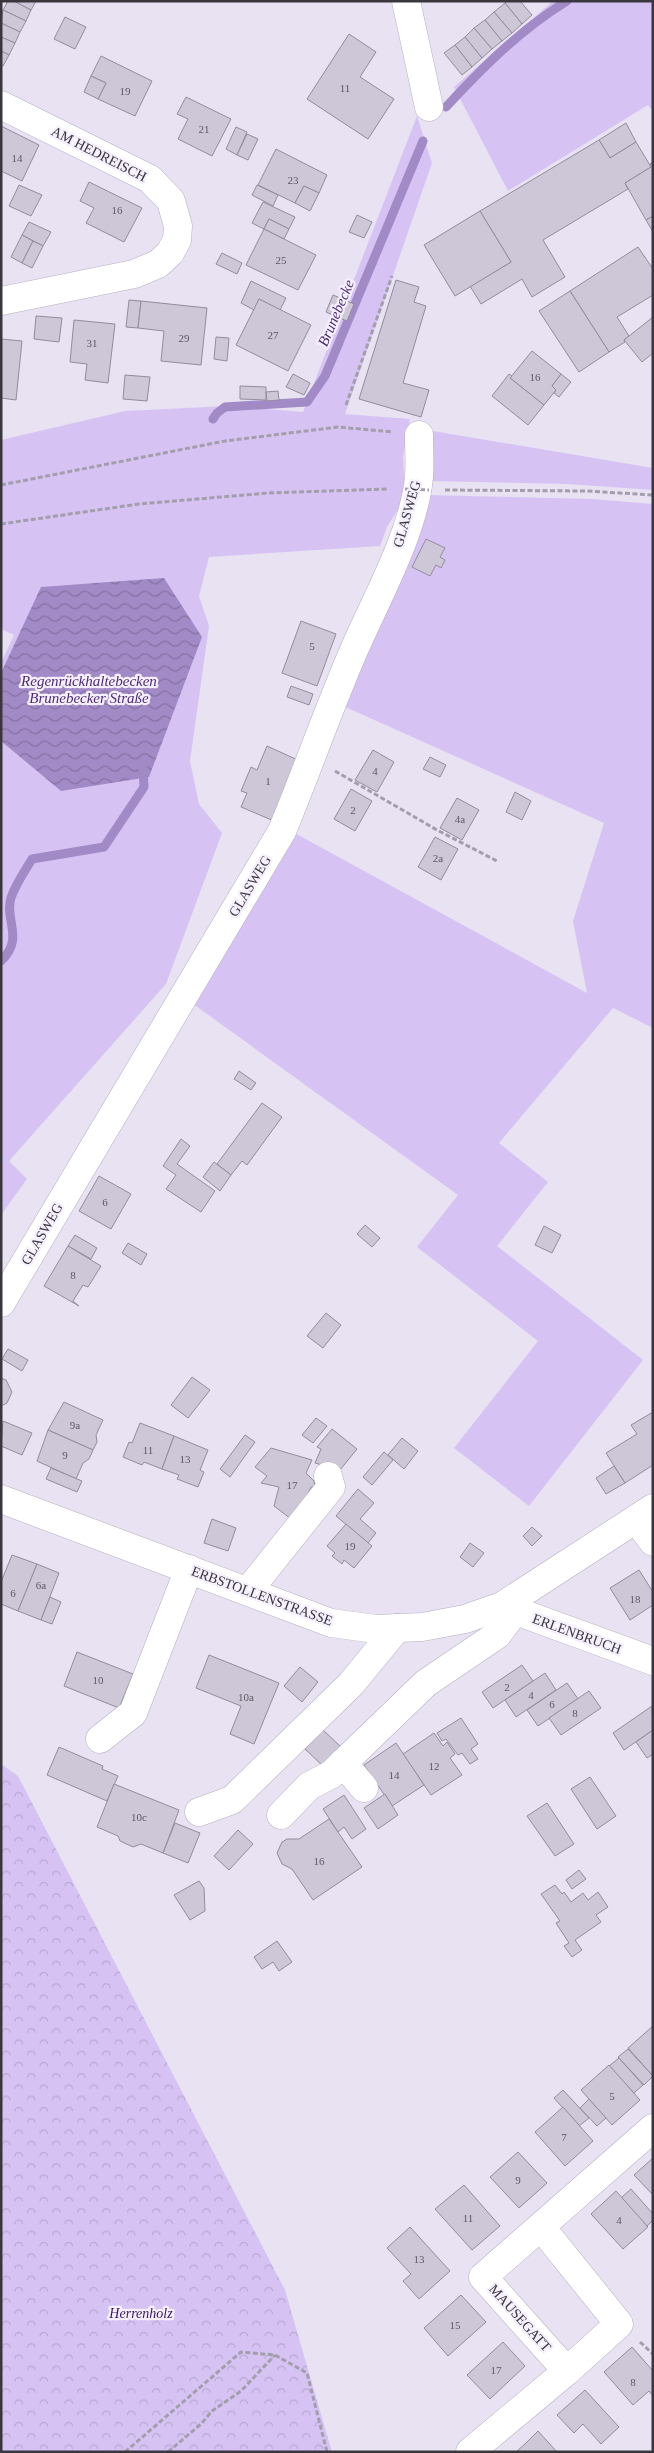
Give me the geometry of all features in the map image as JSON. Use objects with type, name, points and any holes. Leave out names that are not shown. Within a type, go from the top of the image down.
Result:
[{"type":"street","points":[[406,1],[429,108]]},
{"type":"street","name":"AM HEDREISCH","points":[[1,105],[150,179],[171,201],[178,226],[177,240],[170,253],[158,264],[134,274],[1,301]]},
{"type":"street","name":"GLASWEG","points":[[1,1303],[264,865],[282,831],[313,758],[353,652],[400,544],[412,510],[418,478],[419,435]]},
{"type":"street","points":[[248,1591],[331,1487],[328,1476]]},
{"type":"street","name":"ERBSTOLLENSTRASSE","points":[[1,1499],[331,1623],[376,1629],[422,1627],[508,1609],[644,1513]]},
{"type":"street","points":[[644,1513],[653,1542]]},
{"type":"street","points":[[100,1739],[134,1712],[189,1569]]},
{"type":"street","points":[[281,1815],[309,1786],[332,1774],[426,1683],[497,1635],[508,1609]]},
{"type":"street","name":"ERLENBRUCH","points":[[508,1609],[653,1661]]},
{"type":"street","points":[[199,1812],[232,1800],[351,1684],[397,1628]]},
{"type":"street","points":[[343,1763],[364,1788]]},
{"type":"street","name":"MAUSEGATT","points":[[567,2371],[483,2277],[653,2128]]},
{"type":"street","points":[[470,2452],[567,2371],[619,2324],[541,2228]]},
{"type":"path","points":[[346,405],[392,276]]},
{"type":"path","points":[[1,485],[225,441],[338,427],[419,435]]},
{"type":"path","points":[[1,524],[139,504],[268,493],[376,488]]},
{"type":"path","points":[[405,489],[587,491],[653,495]]},
{"type":"path","points":[[313,758],[437,830],[497,861]]},
{"type":"path","points":[[125,2452],[241,2352],[275,2355],[307,2373],[327,2452]]},
{"type":"path","points":[[168,2452],[201,2424],[212,2411],[241,2391],[275,2355]]},
{"type":"green space","points":[[553,1],[653,1],[653,111],[648,105],[508,191],[454,87]]},
{"type":"green space","points":[[417,116],[432,163],[345,414],[410,419],[403,456],[405,498],[387,527],[380,546],[209,557],[199,596],[209,626],[190,761],[199,804],[222,833],[166,984],[9,1161],[27,1179],[1,1215],[1,663],[14,635],[1,629],[1,440],[125,411],[228,406],[303,412]]},
{"type":"green space","points":[[433,431],[653,468],[653,490],[567,484],[429,481]]},
{"type":"green space","points":[[429,495],[593,499],[653,504],[653,1028],[613,1008],[499,1143],[548,1182],[497,1246],[643,1360],[529,1506],[454,1448],[538,1341],[417,1247],[458,1195],[189,1001],[291,831],[587,993],[573,921],[604,823],[341,705]]},
{"type":"green space","name":"Herrenholz","points":[[1,1764],[18,1776],[285,2290],[332,2452],[1,2452]]},
{"type":"water","name":"Regenrückhaltebecken Brunebecker Straße","points":[[164,578],[202,637],[149,777],[61,791],[1,741],[1,673],[41,587]]},
{"type":"building","points":[[8,1],[14,1],[31,10],[26,21],[3,10]]},
{"type":"building","points":[[14,1],[36,1],[31,10]]},
{"type":"building","points":[[507,1],[520,1],[532,15],[522,24],[505,3]]},
{"type":"building","points":[[505,3],[522,24],[512,33],[494,12]]},
{"type":"building","points":[[3,10],[26,21],[20,32],[1,23]]},
{"type":"building","points":[[494,12],[512,33],[502,41],[485,20]]},
{"type":"building","points":[[65,17],[86,27],[75,49],[54,39]]},
{"type":"building","points":[[485,20],[502,41],[492,49],[474,28]]},
{"type":"building","points":[[1,23],[20,32],[15,43],[1,37]]},
{"type":"building","points":[[474,28],[492,49],[482,58],[465,37]]},
{"type":"building","points":[[349,34],[376,52],[360,77],[394,99],[368,139],[307,99]]},
{"type":"building","points":[[1,37],[15,43],[9,55],[1,51]]},
{"type":"building","points":[[465,37],[482,58],[472,67],[455,45]]},
{"type":"building","points":[[455,45],[472,67],[462,75],[444,53]]},
{"type":"building","points":[[1,51],[9,55],[3,66],[1,65]]},
{"type":"building","points":[[101,56],[152,81],[135,116],[98,99],[106,83],[91,76]]},
{"type":"building","points":[[91,76],[106,83],[98,99],[84,92]]},
{"type":"building","points":[[186,97],[231,119],[212,156],[178,139],[188,119],[177,114]]},
{"type":"building","points":[[626,123],[636,142],[610,158],[599,140]]},
{"type":"building","points":[[1,126],[39,145],[22,181],[1,171]]},
{"type":"building","points":[[236,127],[247,132],[237,155],[226,149]]},
{"type":"building","points":[[247,134],[258,139],[248,160],[237,155]]},
{"type":"building","points":[[599,140],[610,158],[636,142],[651,167],[625,183],[628,189],[543,240],[565,277],[532,297],[522,279],[481,304],[470,286],[511,262],[480,211]]},
{"type":"building","points":[[276,149],[327,175],[319,193],[304,186],[295,203],[258,185]]},
{"type":"building","points":[[653,162],[653,216],[646,220],[625,183],[651,167],[650,164]]},
{"type":"building","points":[[89,182],[142,208],[124,242],[86,223],[94,208],[80,201]]},
{"type":"building","points":[[19,185],[42,195],[31,216],[9,206]]},
{"type":"building","points":[[257,185],[278,195],[273,206],[252,195]]},
{"type":"building","points":[[304,186],[319,193],[310,211],[295,203]]},
{"type":"building","points":[[263,202],[295,217],[289,229],[269,219],[264,229],[252,223]]},
{"type":"building","points":[[480,211],[511,262],[455,296],[424,245]]},
{"type":"building","points":[[357,215],[372,222],[364,238],[349,232]]},
{"type":"building","points":[[653,216],[653,232],[646,220]]},
{"type":"building","points":[[269,219],[289,229],[284,239],[264,229]]},
{"type":"building","points":[[29,222],[51,232],[43,246],[22,235]]},
{"type":"building","points":[[264,229],[316,255],[298,290],[246,265]]},
{"type":"building","points":[[22,235],[33,241],[22,263],[11,257]]},
{"type":"building","points":[[33,241],[43,246],[32,268],[22,263]]},
{"type":"building","points":[[638,247],[653,269],[653,295],[617,317],[629,336],[624,340],[625,342],[609,352],[570,291]]},
{"type":"building","points":[[222,253],[242,263],[237,274],[216,264]]},
{"type":"building","points":[[396,280],[419,287],[414,302],[426,306],[403,383],[429,390],[421,417],[359,399]]},
{"type":"building","points":[[251,281],[286,298],[280,310],[259,299],[254,310],[241,303]]},
{"type":"building","points":[[570,291],[609,352],[579,372],[539,311]]},
{"type":"building","points":[[333,295],[354,304],[347,321],[326,312]]},
{"type":"building","points":[[259,299],[311,325],[288,371],[236,345]]},
{"type":"building","points":[[129,300],[141,301],[138,328],[126,327]]},
{"type":"building","points":[[141,301],[207,308],[201,365],[161,361],[164,331],[138,328]]},
{"type":"building","points":[[36,316],[62,318],[59,342],[34,339]]},
{"type":"building","points":[[653,317],[653,353],[642,362],[624,340]]},
{"type":"building","points":[[74,320],[115,324],[108,383],[85,380],[87,364],[70,362]]},
{"type":"building","points":[[216,337],[229,338],[227,361],[214,359]]},
{"type":"building","points":[[1,339],[22,341],[16,400],[1,398]]},
{"type":"building","points":[[532,351],[561,374],[552,386],[556,390],[544,405],[510,378]]},
{"type":"building","points":[[293,374],[310,383],[304,395],[286,387]]},
{"type":"building","points":[[509,374],[512,376],[510,378],[544,405],[528,425],[492,396]]},
{"type":"building","points":[[561,374],[571,382],[559,397],[554,393],[556,390],[552,386]]},
{"type":"building","points":[[125,375],[150,377],[147,401],[123,399]]},
{"type":"building","points":[[240,386],[266,387],[266,400],[240,399]]},
{"type":"building","points":[[278,391],[279,400],[267,401],[266,392]]},
{"type":"building","points":[[426,539],[445,548],[440,557],[445,560],[441,568],[436,565],[430,576],[412,567]]},
{"type":"building","points":[[301,621],[336,634],[317,686],[282,673]]},
{"type":"building","points":[[291,686],[313,694],[309,705],[287,697]]},
{"type":"building","points":[[267,746],[300,761],[274,821],[241,807],[247,793],[241,791],[251,767],[257,770]]},
{"type":"building","points":[[373,750],[394,762],[377,792],[355,780]]},
{"type":"building","points":[[430,757],[446,765],[440,777],[423,769]]},
{"type":"building","points":[[351,789],[372,801],[355,831],[334,819]]},
{"type":"building","points":[[515,792],[531,801],[522,820],[506,812]]},
{"type":"building","points":[[457,798],[479,810],[462,840],[440,828]]},
{"type":"building","points":[[435,837],[458,849],[441,880],[418,867]]},
{"type":"building","points":[[239,1071],[256,1083],[251,1090],[234,1079]]},
{"type":"building","points":[[262,1103],[282,1117],[247,1165],[242,1161],[231,1175],[217,1164]]},
{"type":"building","points":[[181,1139],[190,1146],[177,1164],[215,1191],[201,1212],[166,1189],[176,1175],[163,1166]]},
{"type":"building","points":[[214,1162],[231,1175],[220,1191],[203,1177]]},
{"type":"building","points":[[99,1176],[131,1194],[111,1229],[79,1211]]},
{"type":"building","points":[[365,1225],[380,1238],[372,1247],[357,1234]]},
{"type":"building","points":[[544,1226],[561,1235],[552,1253],[535,1245]]},
{"type":"building","points":[[75,1235],[97,1248],[91,1259],[68,1246]]},
{"type":"building","points":[[128,1243],[147,1254],[141,1265],[122,1253]]},
{"type":"building","points":[[68,1246],[101,1266],[88,1287],[83,1285],[73,1301],[79,1306],[44,1286]]},
{"type":"building","points":[[326,1313],[341,1325],[323,1348],[307,1336]]},
{"type":"building","points":[[8,1349],[28,1360],[22,1371],[2,1359]]},
{"type":"building","points":[[192,1377],[210,1390],[188,1418],[171,1405]]},
{"type":"building","points":[[1,1378],[6,1380],[12,1392],[7,1403],[1,1406]]},
{"type":"building","points":[[64,1402],[103,1420],[96,1435],[97,1442],[93,1450],[48,1430]]},
{"type":"building","points":[[653,1412],[653,1465],[625,1483],[606,1453],[637,1434],[631,1425]]},
{"type":"building","points":[[316,1418],[327,1426],[313,1443],[302,1435]]},
{"type":"building","points":[[3,1421],[32,1433],[22,1455],[1,1446]]},
{"type":"building","points":[[140,1423],[174,1436],[162,1469],[144,1462],[142,1465],[123,1457],[129,1442],[132,1443]]},
{"type":"building","points":[[332,1429],[357,1449],[340,1470],[315,1463],[321,1449],[317,1447]]},
{"type":"building","points":[[48,1430],[93,1450],[89,1459],[83,1463],[76,1479],[37,1461]]},
{"type":"building","points":[[245,1435],[255,1442],[230,1477],[220,1469]]},
{"type":"building","points":[[174,1436],[208,1450],[200,1470],[204,1472],[198,1487],[177,1479],[179,1475],[162,1469]]},
{"type":"building","points":[[402,1438],[418,1451],[404,1469],[388,1455]]},
{"type":"building","points":[[271,1448],[312,1460],[306,1473],[314,1481],[315,1487],[311,1487],[295,1522],[274,1506],[279,1487],[261,1483],[267,1476],[255,1467]]},
{"type":"building","points":[[384,1452],[393,1460],[372,1485],[363,1477]]},
{"type":"building","points":[[614,1466],[625,1483],[606,1494],[596,1478]]},
{"type":"building","points":[[51,1468],[82,1481],[77,1492],[46,1479]]},
{"type":"building","points":[[358,1489],[374,1503],[360,1519],[376,1533],[368,1543],[336,1516]]},
{"type":"building","points":[[212,1519],[236,1528],[228,1551],[204,1543]]},
{"type":"building","points":[[346,1524],[372,1546],[354,1568],[344,1560],[342,1564],[332,1556],[335,1553],[327,1546]]},
{"type":"building","points":[[532,1527],[542,1536],[532,1546],[523,1536]]},
{"type":"building","points":[[470,1543],[484,1553],[473,1567],[460,1557]]},
{"type":"building","points":[[12,1555],[37,1564],[18,1611],[1,1604],[1,1582]]},
{"type":"building","points":[[37,1564],[59,1573],[41,1620],[18,1611]]},
{"type":"building","points":[[639,1570],[653,1592],[653,1605],[630,1620],[610,1588]]},
{"type":"building","points":[[50,1597],[61,1602],[52,1624],[41,1620]]},
{"type":"building","points":[[77,1652],[133,1674],[119,1708],[64,1686]]},
{"type":"building","points":[[209,1655],[279,1683],[254,1744],[230,1734],[241,1706],[196,1688]]},
{"type":"building","points":[[522,1665],[533,1681],[493,1708],[482,1692]]},
{"type":"building","points":[[300,1667],[318,1682],[302,1702],[284,1686]]},
{"type":"building","points":[[545,1673],[556,1690],[516,1717],[505,1700]]},
{"type":"building","points":[[567,1683],[578,1699],[538,1726],[527,1710]]},
{"type":"building","points":[[589,1691],[601,1708],[561,1735],[549,1718]]},
{"type":"building","points":[[652,1706],[653,1730],[624,1750],[613,1733]]},
{"type":"building","points":[[461,1718],[478,1744],[471,1749],[478,1759],[470,1764],[462,1753],[458,1755],[446,1739],[442,1741],[437,1733]]},
{"type":"building","points":[[323,1730],[341,1747],[324,1767],[305,1749]]},
{"type":"building","points":[[653,1730],[653,1754],[647,1758],[636,1742]]},
{"type":"building","points":[[434,1733],[443,1746],[447,1742],[455,1754],[450,1758],[462,1775],[431,1795],[403,1754]]},
{"type":"building","points":[[396,1743],[424,1785],[392,1806],[364,1765]]},
{"type":"building","points":[[59,1747],[103,1766],[102,1769],[118,1776],[107,1801],[47,1775]]},
{"type":"building","points":[[590,1777],[616,1816],[597,1829],[571,1789]]},
{"type":"building","points":[[114,1784],[179,1810],[163,1853],[141,1844],[133,1847],[120,1841],[118,1836],[97,1827]]},
{"type":"building","points":[[385,1794],[398,1815],[378,1829],[364,1808]]},
{"type":"building","points":[[344,1795],[366,1829],[352,1839],[344,1827],[338,1832],[323,1809]]},
{"type":"building","points":[[547,1803],[574,1844],[555,1856],[527,1816]]},
{"type":"building","points":[[329,1819],[362,1867],[313,1900],[292,1869],[282,1864],[277,1853],[282,1842],[287,1839],[299,1839]]},
{"type":"building","points":[[175,1823],[200,1833],[188,1863],[163,1853]]},
{"type":"building","points":[[238,1830],[253,1844],[229,1870],[214,1856]]},
{"type":"building","points":[[579,1870],[586,1879],[572,1889],[566,1880]]},
{"type":"building","points":[[199,1881],[204,1888],[205,1911],[190,1920],[174,1895]]},
{"type":"building","points":[[555,1885],[562,1894],[564,1892],[571,1902],[583,1893],[588,1900],[598,1892],[608,1907],[596,1915],[601,1922],[575,1940],[582,1950],[572,1957],[564,1946],[569,1943],[556,1923],[560,1921],[541,1894]]},
{"type":"building","points":[[277,1941],[292,1962],[279,1971],[273,1962],[262,1969],[254,1957]]},
{"type":"building","points":[[653,2026],[653,2076],[628,2048]]},
{"type":"building","points":[[628,2049],[653,2076],[644,2085],[618,2057]]},
{"type":"building","points":[[619,2058],[643,2085],[634,2093],[609,2066]]},
{"type":"building","points":[[609,2065],[640,2100],[612,2125],[581,2090]]},
{"type":"building","points":[[563,2090],[589,2118],[579,2126],[554,2098]]},
{"type":"building","points":[[589,2099],[606,2118],[597,2126],[580,2108]]},
{"type":"building","points":[[563,2107],[593,2141],[565,2166],[535,2132]]},
{"type":"building","points":[[518,2152],[547,2183],[519,2208],[490,2177]]},
{"type":"building","points":[[653,2158],[653,2195],[634,2175]]},
{"type":"building","points":[[464,2185],[500,2226],[472,2250],[435,2209]]},
{"type":"building","points":[[631,2189],[653,2214],[653,2220],[647,2226],[621,2198]]},
{"type":"building","points":[[616,2191],[648,2227],[623,2249],[591,2214]]},
{"type":"building","points":[[410,2227],[450,2271],[419,2299],[403,2281],[411,2274],[387,2248]]},
{"type":"building","points":[[461,2295],[486,2322],[448,2356],[424,2328]]},
{"type":"building","points":[[503,2342],[525,2366],[490,2399],[467,2375]]},
{"type":"building","points":[[632,2347],[653,2371],[653,2396],[649,2391],[633,2405],[604,2372]]},
{"type":"building","points":[[585,2390],[619,2427],[601,2444],[583,2424],[574,2433],[557,2415]]},
{"type":"building","points":[[538,2431],[557,2452],[516,2452],[526,2443]]},
{"type":"waterway","name":"Brunebecke","points":[[446,107],[503,50],[533,24],[567,1]]},
{"type":"waterway","name":"Brunebecke","points":[[213,419],[225,407],[307,402],[325,376],[423,141]]},
{"type":"waterway","name":"Brunebecke","points":[[1,961],[12,945],[11,898],[32,859],[104,847],[144,787],[143,767]]}]
